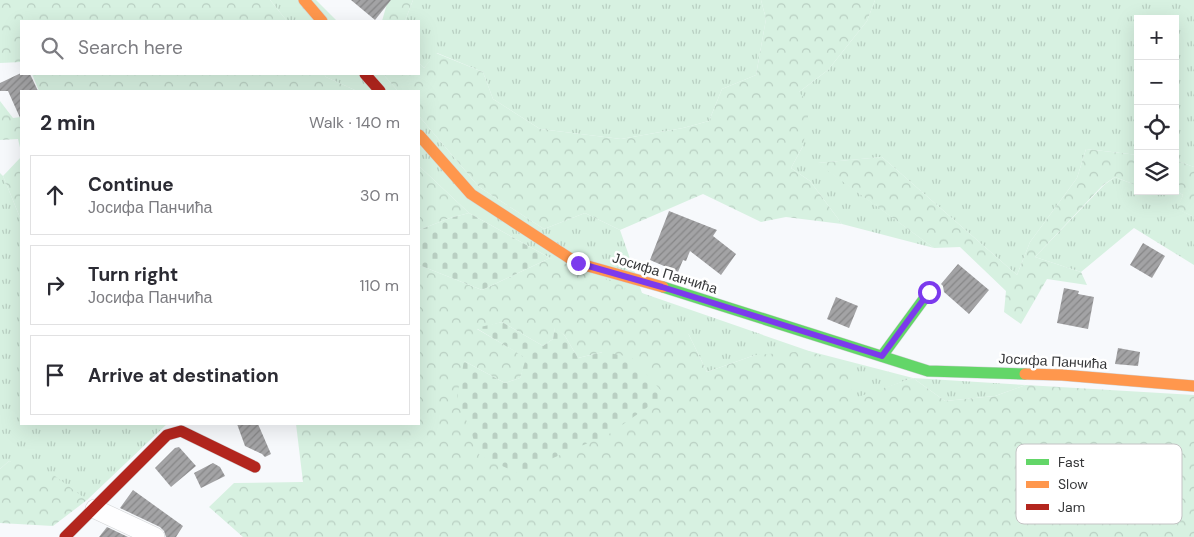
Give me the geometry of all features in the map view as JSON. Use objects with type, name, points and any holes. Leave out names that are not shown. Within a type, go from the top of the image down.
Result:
[{"type":"street","points":[[304,0],[321,20]]},
{"type":"street","points":[[365,75],[379,90]]},
{"type":"street","name":"Јосифа Панчића","points":[[420,136],[471,194],[578,263],[662,287],[928,371],[1062,375],[1194,386]]},
{"type":"street","points":[[882,356],[929,292]]},
{"type":"street","points":[[65,537],[168,435],[181,431],[255,467]]},
{"type":"street","points":[[95,508],[156,537]]},
{"type":"green space","points":[[0,0],[270,0],[286,20],[20,20],[20,62],[0,63]]},
{"type":"green space","points":[[270,0],[316,0],[336,20],[286,20]]},
{"type":"green space","points":[[388,0],[413,0],[405,20],[382,20]]},
{"type":"green space","points":[[413,0],[761,0],[766,19],[756,75],[722,89],[709,121],[683,128],[621,139],[540,129],[493,99],[483,72],[437,53],[424,68],[420,64],[420,20],[405,20]]},
{"type":"green space","points":[[761,0],[875,0],[867,21],[828,70],[799,92],[810,105],[803,146],[791,168],[810,181],[842,224],[786,217],[761,222],[703,194],[620,230],[585,213],[544,229],[479,187],[420,117],[420,90],[397,90],[384,75],[420,75],[420,64],[424,68],[436,53],[483,72],[493,99],[540,129],[621,139],[683,128],[709,121],[722,89],[756,75],[766,19]]},
{"type":"green space","points":[[875,0],[1194,0],[1194,167],[1179,161],[1179,15],[1134,15],[1134,155],[1086,149],[1077,178],[1030,242],[1017,275],[882,157],[818,163],[934,248],[842,224],[810,181],[791,168],[803,146],[799,92],[828,70],[867,21]]},
{"type":"green space","points":[[32,75],[325,75],[355,90],[39,90]]},
{"type":"green space","points":[[325,75],[384,75],[397,90],[355,90]]},
{"type":"green space","points":[[0,101],[13,118],[20,117],[20,148],[18,139],[0,140]]},
{"type":"green space","points":[[420,117],[479,187],[544,229],[585,213],[620,230],[642,293],[809,351],[913,378],[852,400],[755,355],[707,372],[689,335],[469,213],[420,167]]},
{"type":"green space","points":[[1086,149],[1134,155],[1134,184],[1115,177],[1103,185],[1035,257],[1081,272],[1087,285],[1047,279],[1021,324],[1004,312],[1006,291],[960,247],[934,248],[817,163],[882,157],[1017,275],[1030,242],[1077,178]]},
{"type":"green space","points":[[20,158],[20,218],[3,176]]},
{"type":"green space","points":[[1179,161],[1194,167],[1194,217],[1177,209],[1183,195],[1179,192]]},
{"type":"green space","points":[[420,167],[469,213],[420,230]]},
{"type":"green space","points":[[0,173],[3,176],[20,218],[20,425],[166,425],[87,500],[9,461],[0,469]]},
{"type":"green space","points":[[1115,177],[1134,184],[1134,195],[1179,195],[1179,192],[1183,195],[1178,209],[1194,217],[1194,265],[1134,228],[1081,272],[1035,257],[1104,185]]},
{"type":"green space","points":[[469,213],[550,258],[482,290],[420,265],[420,230]]},
{"type":"green space","points":[[550,258],[642,293],[689,335],[707,372],[755,355],[809,351],[851,372],[852,399],[913,378],[945,401],[995,396],[1026,385],[1194,395],[1194,537],[243,537],[209,507],[234,483],[303,482],[296,425],[420,425],[420,265],[482,290]],"holes":[[[502,322],[543,346],[553,339],[555,328],[565,336],[578,358],[603,352],[480,456],[464,361],[505,383],[520,378],[527,358],[477,329]]]},
{"type":"green space","points":[[502,322],[543,346],[553,339],[555,327],[565,336],[578,358],[603,352],[631,357],[665,395],[609,434],[518,473],[480,456],[457,396],[464,361],[505,383],[520,378],[526,358],[476,328]]},
{"type":"green space","points":[[913,378],[1026,385],[995,396],[945,401]]},
{"type":"green space","points":[[9,461],[55,476],[87,500],[53,526],[0,523],[0,469]]},
{"type":"building","points":[[351,0],[391,0],[375,20]]},
{"type":"building","points":[[20,73],[20,75],[30,75],[38,90],[20,90],[20,118],[8,91],[0,91],[0,83]]},
{"type":"building","points":[[669,211],[717,230],[713,236],[736,254],[721,275],[690,251],[686,261],[683,260],[678,272],[650,260]]},
{"type":"building","points":[[1143,243],[1165,256],[1152,278],[1130,265]]},
{"type":"building","points":[[958,264],[989,290],[969,314],[944,292],[941,284]]},
{"type":"building","points":[[1064,288],[1079,291],[1078,294],[1094,297],[1088,329],[1057,323]]},
{"type":"building","points":[[836,297],[858,306],[849,328],[827,319]]},
{"type":"building","points":[[1118,348],[1140,352],[1138,366],[1115,364]]},
{"type":"building","points":[[237,425],[258,425],[271,454],[265,457],[245,446]]},
{"type":"building","points":[[179,447],[196,466],[171,487],[155,468],[175,448]]},
{"type":"building","points":[[213,463],[220,467],[225,476],[201,488],[194,473]]},
{"type":"building","points":[[133,490],[183,526],[176,537],[166,537],[160,527],[120,508]]},
{"type":"building","points":[[107,527],[128,537],[99,537]]},
{"type":"traffic: fast","points":[[663,287],[928,371],[1025,374]]},
{"type":"traffic: fast","points":[[882,356],[929,292]]},
{"type":"traffic: slow","points":[[304,0],[321,20]]},
{"type":"traffic: slow","points":[[420,136],[471,194],[577,263],[663,287]]},
{"type":"traffic: slow","points":[[1025,374],[1062,375],[1194,386]]},
{"type":"traffic: jam","points":[[366,75],[379,90]]},
{"type":"traffic: jam","points":[[65,537],[167,435],[181,431],[255,467]]},
{"type":"route","points":[[578,263],[662,287],[882,356],[929,292]]}]
